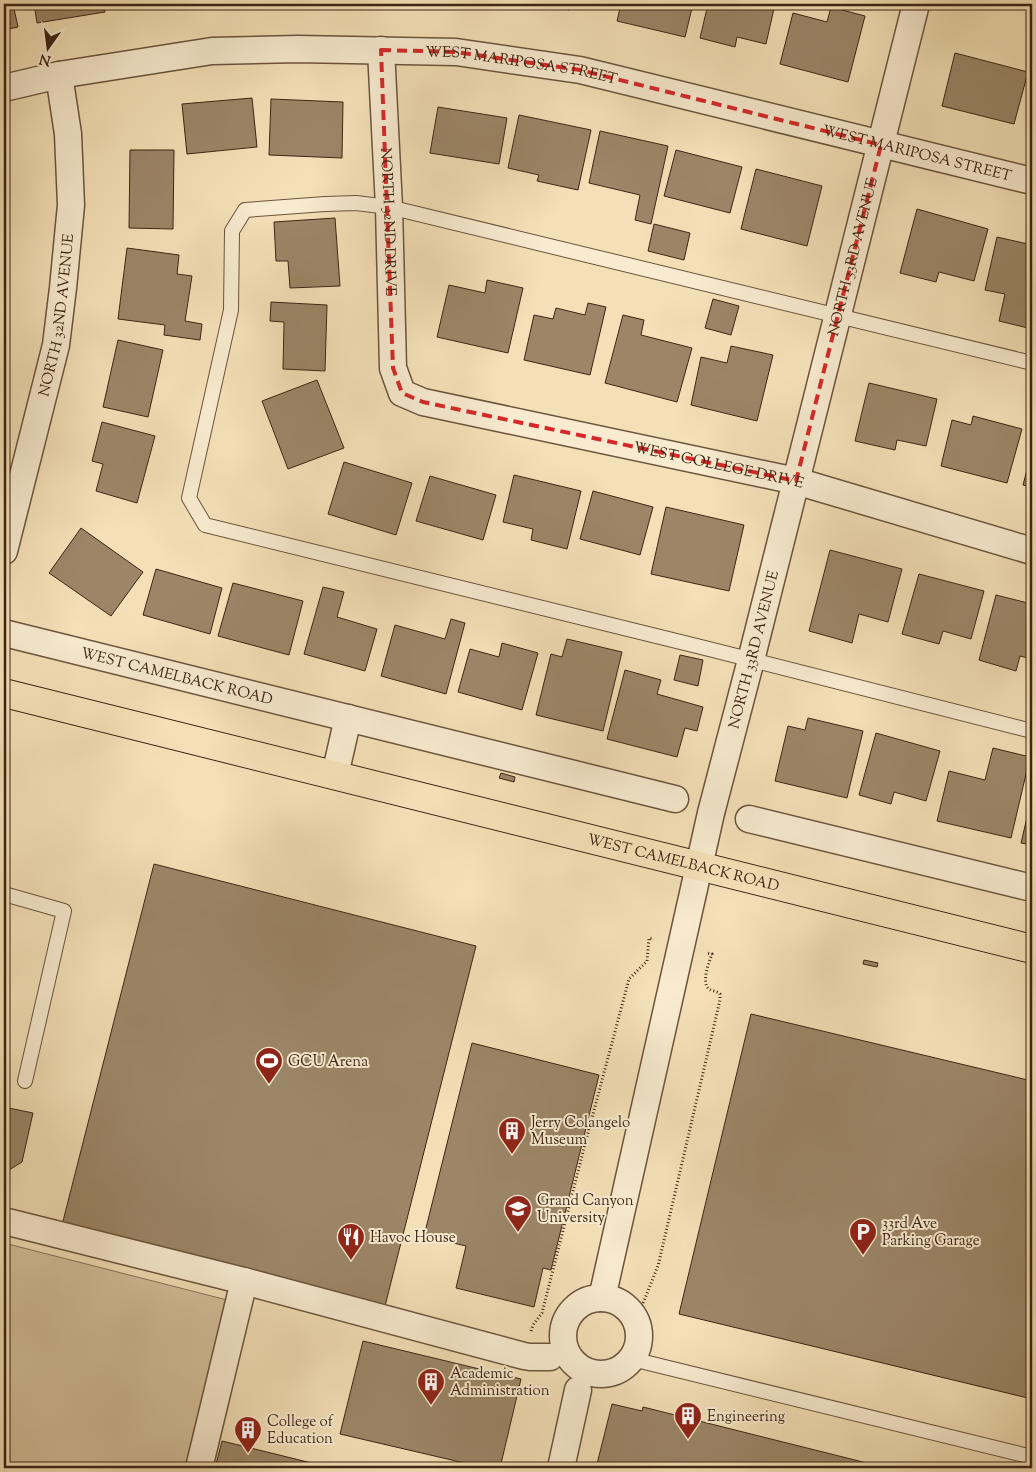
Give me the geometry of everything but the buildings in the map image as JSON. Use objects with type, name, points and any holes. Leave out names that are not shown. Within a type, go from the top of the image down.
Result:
[{"type":"main road","name":"WEST CAMELBACK ROAD","points":[[4,693],[1032,949]]},
{"type":"street","name":"NORTH 33RD AVENUE","points":[[602,1298],[711,813],[916,4]]},
{"type":"street","name":"WEST MARIPOSA STREET","points":[[4,88],[59,75],[212,51],[298,49],[456,52],[580,70],[1032,181]]},
{"type":"street","name":"NORTH 32ND DRIVE","points":[[381,50],[389,207],[392,368],[402,393]]},
{"type":"street","name":"NORTH 32ND AVENUE","points":[[4,551],[56,346],[63,288],[71,205],[68,134],[59,75]]},
{"type":"street","name":"WEST COLLEGE DRIVE","points":[[402,393],[423,402],[796,481],[1032,551]]},
{"type":"street","name":"WEST CAMELBACK ROAD","points":[[4,633],[675,799]]},
{"type":"street","points":[[335,775],[348,718]]},
{"type":"street","points":[[749,819],[1032,888]]},
{"type":"street","points":[[4,1221],[244,1281],[524,1356],[550,1357]]},
{"type":"street","points":[[199,1468],[244,1281]]},
{"type":"street","points":[[590,1299],[614,1300],[624,1306],[634,1318],[638,1325],[640,1337],[632,1359],[623,1368],[612,1373],[599,1374],[587,1372],[576,1366],[568,1356],[562,1334],[570,1312],[579,1304],[590,1299]]},
{"type":"street","points":[[561,1468],[578,1390]]},
{"type":"lane","points":[[1032,363],[389,207],[356,203],[245,210],[232,231],[230,310],[189,498],[205,525],[1032,731]]},
{"type":"lane","points":[[4,894],[64,911],[25,1081]]},
{"type":"lane","points":[[632,1359],[1032,1457]]},
{"type":"path","points":[[524,1356],[533,1325],[542,1313],[629,979],[646,961],[650,938],[654,939]]},
{"type":"path","points":[[634,1318],[644,1301],[658,1266],[720,1000],[720,994],[709,989],[706,983],[706,970],[712,954],[707,953]]},
{"type":"highlighted area","points":[[381,50],[456,52],[580,70],[881,145],[796,481],[423,402],[402,393],[393,368]]},
{"type":"shaded area","points":[[4,1243],[239,1303],[199,1468],[4,1468]]},
{"type":"place","name":"GCU Arena","points":[[269,1085]]},
{"type":"place","name":"Jerry Colangelo Museum","points":[[512,1155]]},
{"type":"place","name":"Grand Canyon University","points":[[518,1233]]},
{"type":"place","name":"33rd Ave Parking Garage","points":[[863,1256]]},
{"type":"place","name":"Havoc House","points":[[351,1261]]},
{"type":"place","name":"Academic Administration","points":[[431,1406]]},
{"type":"place","name":"Engineering","points":[[688,1440]]},
{"type":"place","name":"College of Education","points":[[248,1454]]}]
